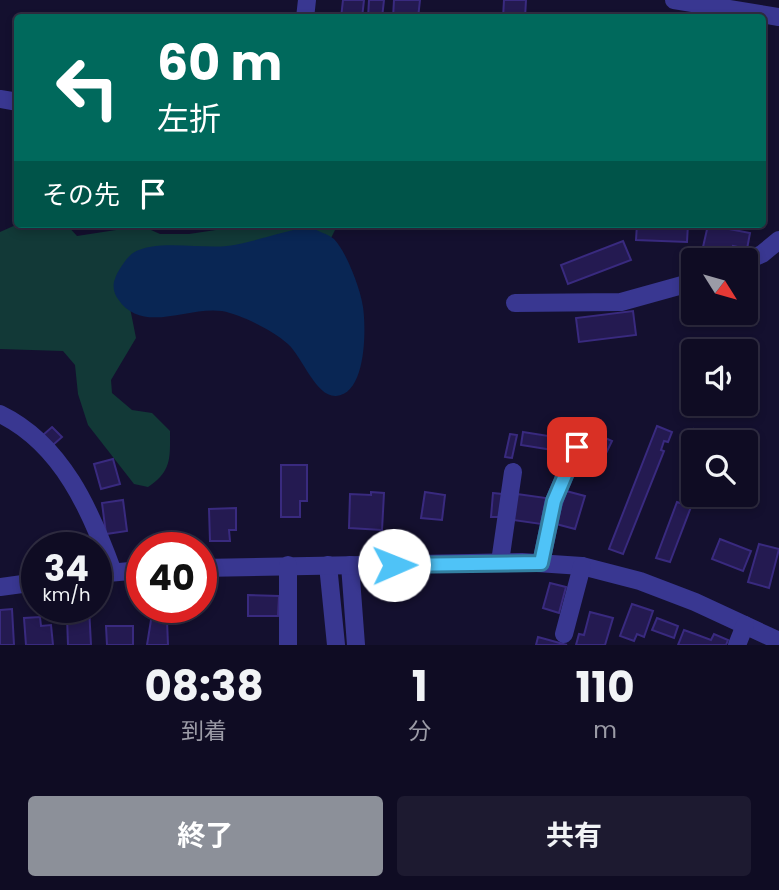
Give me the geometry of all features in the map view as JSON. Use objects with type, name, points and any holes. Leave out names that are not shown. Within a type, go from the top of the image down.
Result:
[{"type":"street","points":[[674,0],[760,14]]},
{"type":"street","points":[[758,256],[779,240]]},
{"type":"street","points":[[515,303],[621,302],[681,285]]},
{"type":"street","points":[[0,414],[27,431],[61,466],[95,522],[97,532]]},
{"type":"street","points":[[541,563],[554,501],[577,447]]},
{"type":"street","points":[[500,562],[513,471]]},
{"type":"street","points":[[217,567],[500,562],[582,566],[640,581],[779,641]]},
{"type":"street","points":[[288,565],[288,645]]},
{"type":"street","points":[[328,565],[336,645]]},
{"type":"street","points":[[350,565],[356,645]]},
{"type":"street","points":[[564,634],[582,566]]},
{"type":"street","points":[[0,587],[21,584]]},
{"type":"street","points":[[737,645],[745,625]]},
{"type":"green space","points":[[14,226],[14,228],[70,228],[77,236],[129,228],[146,228],[160,234],[189,234],[229,228],[336,228],[320,260],[127,293],[136,338],[111,380],[112,393],[132,410],[152,413],[170,431],[166,469],[148,487],[134,484],[88,425],[78,394],[75,365],[63,351],[0,349],[0,232]]},
{"type":"water","points":[[312,228],[332,237],[343,252],[359,291],[363,307],[364,343],[359,372],[354,384],[346,392],[336,396],[329,395],[316,384],[288,344],[256,324],[222,311],[166,317],[139,315],[128,310],[115,292],[114,281],[122,265],[133,253],[142,249],[166,245],[227,246]]},
{"type":"building","points":[[343,0],[364,0],[362,14],[341,14]]},
{"type":"building","points":[[369,0],[384,0],[382,14],[368,14]]},
{"type":"building","points":[[394,0],[420,0],[418,14],[393,14]]},
{"type":"building","points":[[504,0],[526,0],[525,14],[503,14]]},
{"type":"building","points":[[637,228],[688,228],[687,242],[636,240]]},
{"type":"building","points":[[707,228],[750,233],[747,248],[703,247]]},
{"type":"building","points":[[623,241],[631,260],[568,284],[561,265]]},
{"type":"building","points":[[633,311],[636,335],[579,342],[576,318]]},
{"type":"building","points":[[657,426],[672,432],[668,442],[664,441],[661,450],[664,451],[623,554],[609,549]]},
{"type":"building","points":[[52,427],[62,437],[53,445],[43,435]]},
{"type":"building","points":[[523,432],[555,437],[553,450],[521,445]]},
{"type":"building","points":[[594,433],[612,441],[598,470],[580,462]]},
{"type":"building","points":[[510,434],[517,435],[512,458],[505,457]]},
{"type":"building","points":[[113,459],[120,484],[101,489],[94,464]]},
{"type":"building","points":[[281,465],[307,465],[307,501],[300,501],[300,517],[281,517]]},
{"type":"building","points":[[566,491],[585,496],[575,529],[556,524]]},
{"type":"building","points":[[371,492],[384,493],[382,530],[349,528],[350,494],[371,495]]},
{"type":"building","points":[[425,492],[445,495],[442,520],[421,518]]},
{"type":"building","points":[[493,493],[502,494],[501,517],[491,517]]},
{"type":"building","points":[[517,494],[546,498],[541,524],[513,520]]},
{"type":"building","points":[[123,500],[127,531],[106,532],[102,503]]},
{"type":"building","points":[[677,502],[681,503],[681,507],[691,507],[670,562],[656,558]]},
{"type":"building","points":[[236,508],[236,530],[229,530],[230,541],[217,541],[217,532],[210,532],[209,509]]},
{"type":"building","points":[[720,539],[751,551],[743,571],[712,559]]},
{"type":"building","points":[[759,544],[779,549],[769,588],[748,582]]},
{"type":"building","points":[[550,583],[566,587],[559,613],[543,608]]},
{"type":"building","points":[[248,595],[279,596],[278,616],[248,616]]},
{"type":"building","points":[[632,604],[653,611],[644,637],[637,634],[634,641],[620,636]]},
{"type":"building","points":[[12,609],[14,645],[0,645],[0,610]]},
{"type":"building","points":[[590,612],[613,618],[605,645],[576,645],[579,634],[584,635]]},
{"type":"building","points":[[657,618],[678,626],[674,638],[652,630]]},
{"type":"building","points":[[24,623],[51,625],[53,645],[26,645]]},
{"type":"building","points":[[67,623],[90,623],[91,645],[68,645]]},
{"type":"building","points":[[151,623],[167,623],[168,645],[147,645]]},
{"type":"building","points":[[106,626],[133,626],[133,645],[107,645]]},
{"type":"building","points":[[684,630],[711,640],[714,634],[728,640],[726,645],[678,645]]},
{"type":"building","points":[[538,637],[567,645],[536,645]]},
{"type":"route","points":[[394,565],[541,563],[554,501],[577,447]]}]
